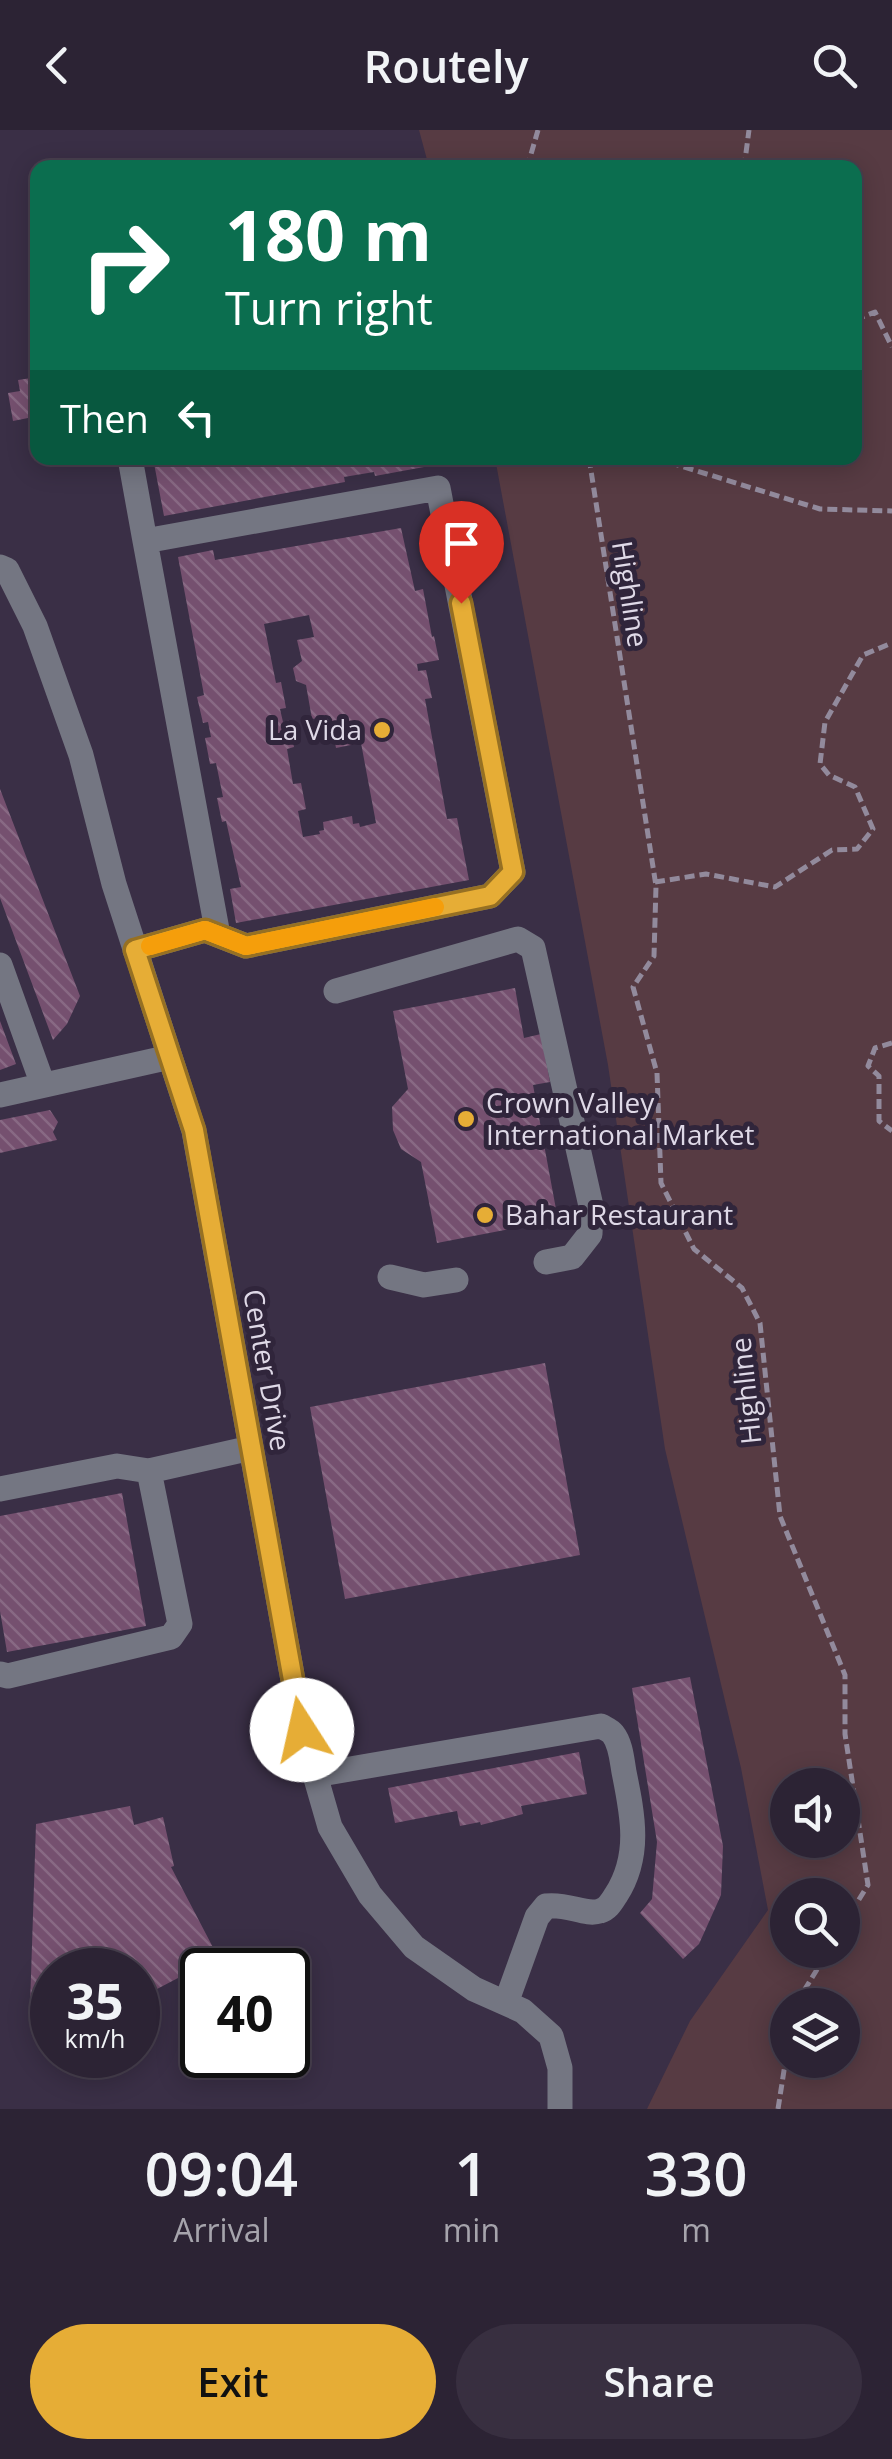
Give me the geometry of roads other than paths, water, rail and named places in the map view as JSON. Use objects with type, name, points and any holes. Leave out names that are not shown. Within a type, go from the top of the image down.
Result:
[{"type":"street","points":[[131,465],[218,935]]},
{"type":"street","points":[[135,950],[205,930],[246,946],[490,896],[513,872],[438,488],[145,542]]},
{"type":"street","name":"Center Drive","points":[[0,567],[7,570],[35,626],[82,755],[114,884],[194,1130],[302,1730],[330,1827],[370,1895],[414,1947],[474,1989],[523,2011],[551,2036],[560,2068],[560,2109]]},
{"type":"street","points":[[336,991],[518,939],[533,948],[591,1206],[590,1234],[572,1257],[546,1262]]},
{"type":"street","points":[[0,965],[43,1085]]},
{"type":"street","points":[[0,1095],[170,1057]]},
{"type":"street","points":[[390,1277],[424,1285],[456,1280]]},
{"type":"street","points":[[0,1489],[117,1466],[149,1471],[251,1448]]},
{"type":"street","points":[[0,1674],[8,1676],[171,1637],[180,1624],[149,1471]]},
{"type":"street","points":[[315,1775],[600,1726],[612,1732],[631,1806],[634,1842],[628,1876],[610,1906],[600,1911],[585,1912],[564,1904],[546,1906],[537,1917],[506,2003]]},
{"type":"place","name":"La Vida","points":[[382,730]]},
{"type":"place","name":"Crown Valley International Market","points":[[466,1119]]},
{"type":"place","name":"Bahar Restaurant","points":[[485,1215]]}]
